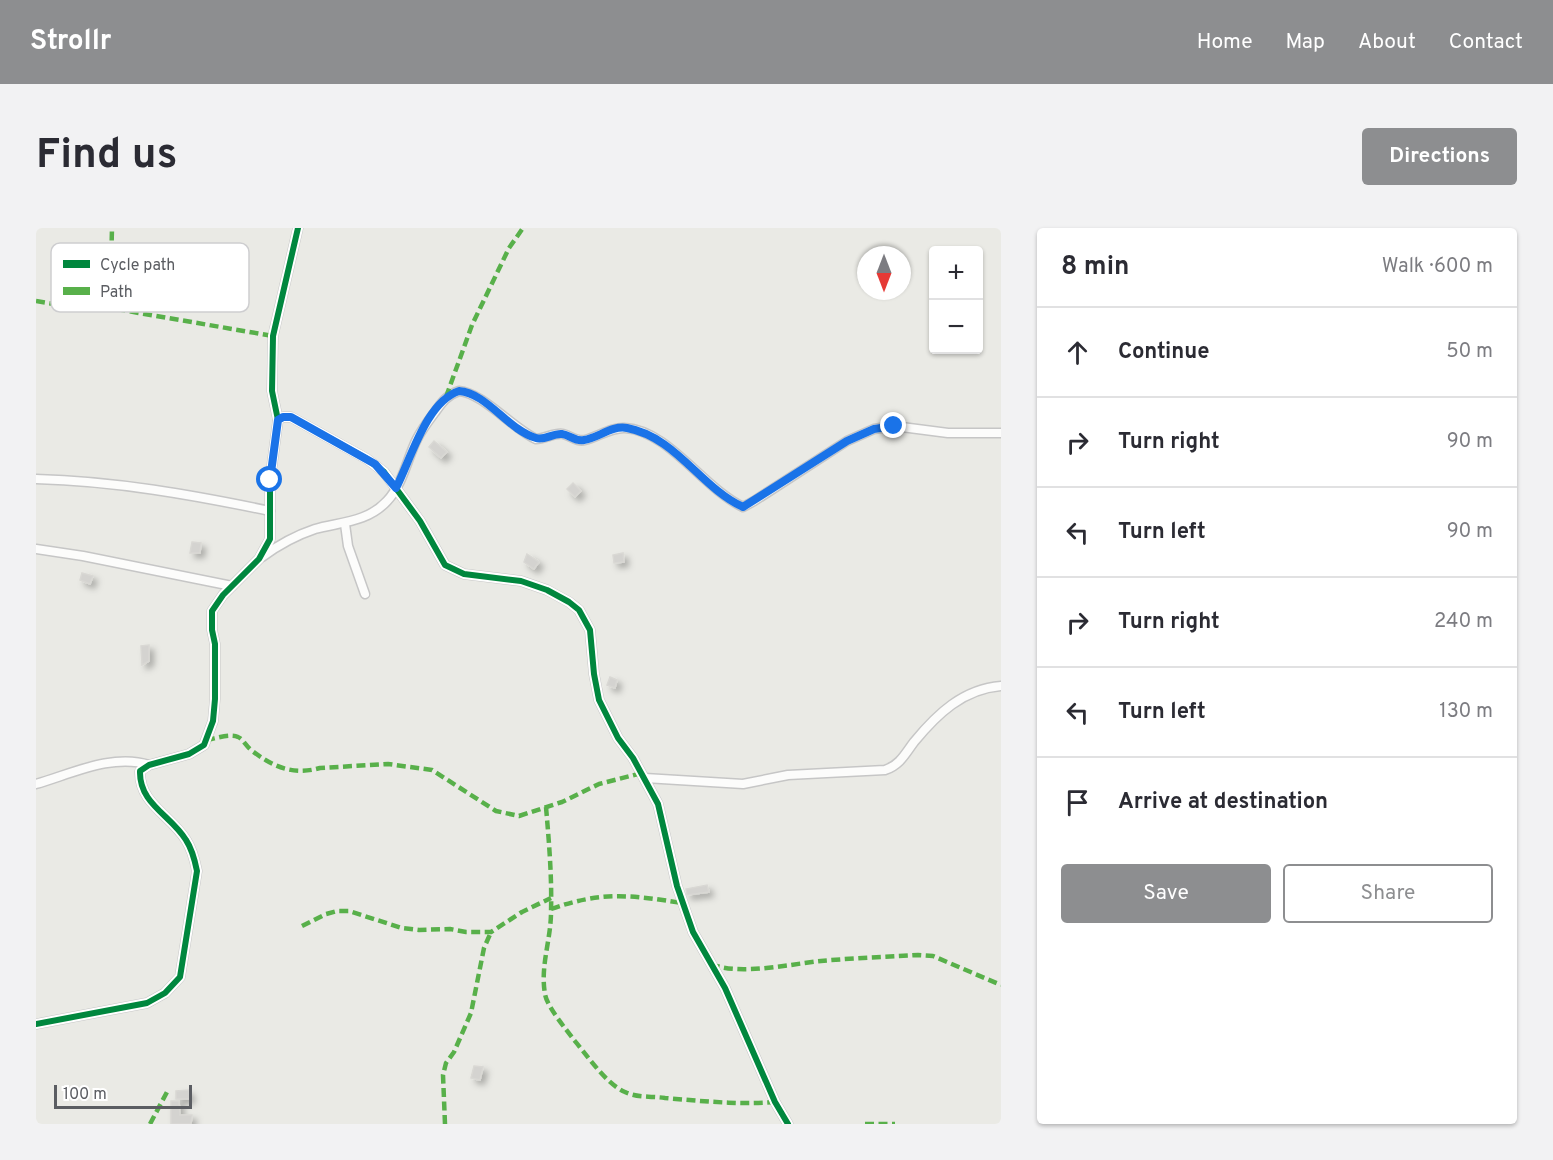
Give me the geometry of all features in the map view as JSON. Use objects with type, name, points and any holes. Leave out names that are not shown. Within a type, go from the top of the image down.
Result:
[{"type":"street","points":[[259,559],[270,539],[270,480],[278,420],[272,391],[273,336],[298,228]]},
{"type":"street","points":[[36,1024],[147,1003],[165,993],[180,977],[197,871],[186,839],[147,797],[139,784],[140,771],[149,765],[189,754],[204,745],[213,721],[215,699],[213,611],[232,586],[259,559],[274,548],[315,530],[345,524],[371,514],[387,502],[396,488],[422,430],[446,397],[459,391],[471,394],[536,438],[562,434],[576,440],[584,440],[622,428],[652,436],[683,459],[710,485],[743,507],[847,441],[874,429],[894,426],[948,433],[1001,433]]},
{"type":"street","points":[[278,420],[291,417],[367,459],[384,472],[420,521],[445,565],[464,574],[520,581],[547,590],[579,610],[590,630],[599,700],[618,738],[645,778],[658,804],[677,886],[693,932],[725,988],[760,1071],[788,1124]]},
{"type":"street","points":[[36,479],[84,482],[210,498],[270,511]]},
{"type":"street","points":[[345,524],[348,546],[364,594]]},
{"type":"street","points":[[36,549],[83,556],[232,586]]},
{"type":"street","points":[[645,778],[743,784],[788,775],[885,770],[897,764],[937,715],[951,704],[986,688],[1001,686]]},
{"type":"street","points":[[36,784],[95,766],[124,761],[138,761],[149,765]]},
{"type":"building","points":[[434,441],[447,452],[441,458],[429,447]]},
{"type":"building","points":[[573,483],[581,491],[575,497],[567,489]]},
{"type":"building","points":[[192,542],[201,543],[200,553],[190,553]]},
{"type":"building","points":[[623,553],[624,562],[614,563],[613,555]]},
{"type":"building","points":[[527,554],[539,562],[534,569],[524,562]]},
{"type":"building","points":[[82,573],[93,576],[90,584],[80,580]]},
{"type":"building","points":[[149,645],[149,661],[142,665],[141,646]]},
{"type":"building","points":[[610,677],[617,680],[615,688],[607,685]]},
{"type":"building","points":[[707,885],[709,892],[687,895],[686,889]]},
{"type":"building","points":[[474,1066],[483,1067],[480,1080],[471,1078]]},
{"type":"building","points":[[189,1090],[190,1099],[176,1099],[176,1091]]},
{"type":"building","points":[[171,1101],[179,1101],[180,1115],[192,1115],[191,1124],[171,1124]]},
{"type":"marked path","points":[[112,228],[112,243]]},
{"type":"marked path","points":[[446,397],[472,325],[509,248],[523,228]]},
{"type":"marked path","points":[[36,301],[51,304]]},
{"type":"marked path","points":[[133,312],[273,336]]},
{"type":"marked path","points":[[206,740],[226,736],[238,737],[267,761],[291,770],[388,764],[432,770],[496,811],[519,816],[562,802],[599,784],[642,773]]},
{"type":"marked path","points":[[546,807],[551,922],[544,973],[545,994],[553,1011],[574,1040],[611,1083],[630,1094],[720,1102],[775,1102]]},
{"type":"marked path","points":[[551,909],[586,899],[616,896],[682,903]]},
{"type":"marked path","points":[[302,926],[326,914],[349,911],[402,928],[491,932],[522,912],[551,898]]},
{"type":"marked path","points":[[445,1124],[443,1075],[446,1063],[454,1052],[471,1013],[484,948],[491,932]]},
{"type":"marked path","points":[[711,964],[750,969],[845,959],[933,956],[1001,985]]},
{"type":"marked path","points":[[150,1124],[167,1092]]},
{"type":"marked path","points":[[865,1124],[895,1124]]},
{"type":"cycle path","points":[[36,1024],[147,1003],[165,993],[180,977],[197,871],[192,851],[180,831],[150,801],[141,782],[140,771],[149,765],[189,754],[204,745],[213,721],[215,699],[215,644],[212,611],[223,595],[259,559],[270,539],[270,480],[278,420],[272,391],[273,336],[298,228]]},
{"type":"cycle path","points":[[278,420],[291,417],[367,459],[384,472],[420,521],[445,565],[464,574],[521,581],[547,590],[579,610],[590,630],[599,700],[618,738],[633,758],[658,804],[677,886],[693,932],[725,988],[775,1102],[788,1124]]},
{"type":"route","points":[[270,480],[278,420],[291,417],[375,464],[396,488],[417,438],[441,402],[450,394],[459,391],[471,394],[532,437],[540,439],[565,434],[576,440],[584,440],[622,428],[652,436],[663,442],[710,485],[743,507],[847,441],[874,429],[894,426]]}]
